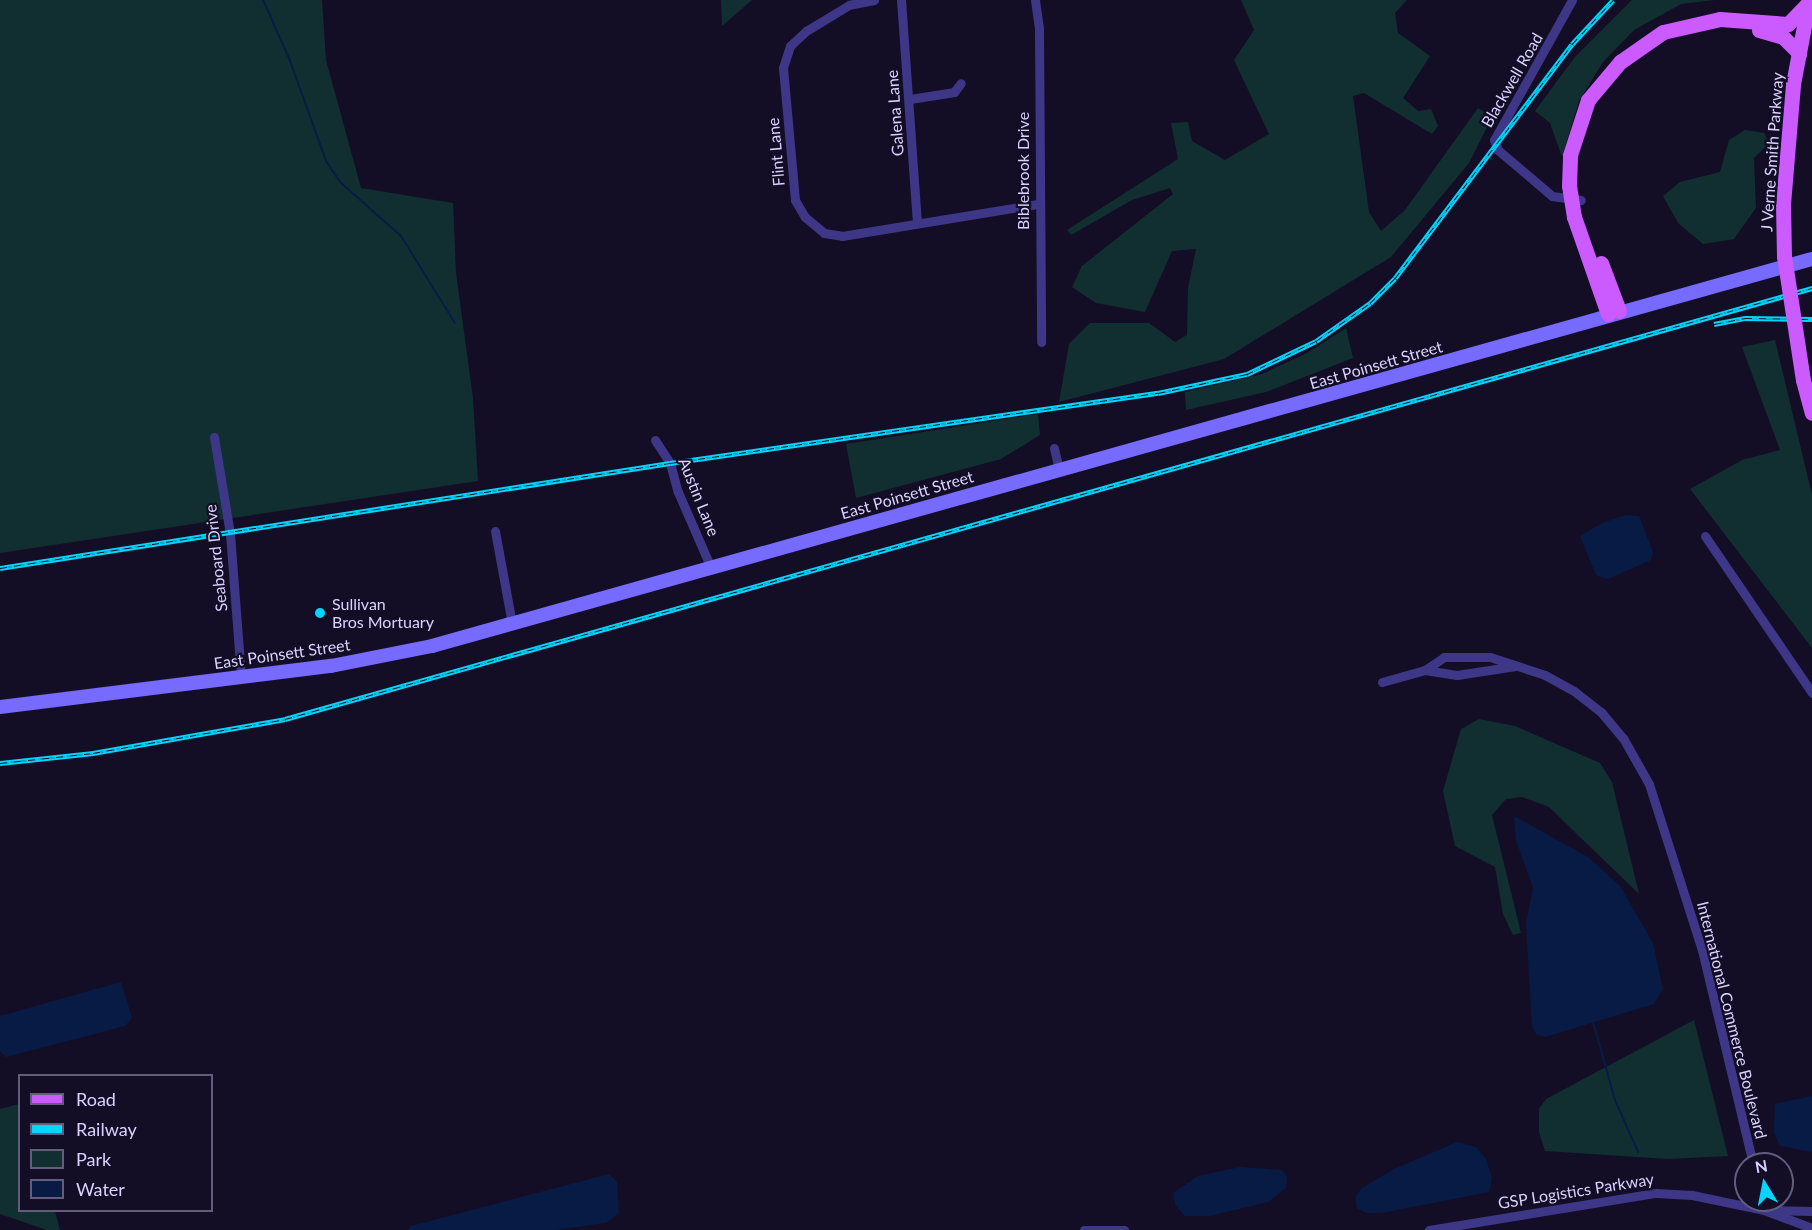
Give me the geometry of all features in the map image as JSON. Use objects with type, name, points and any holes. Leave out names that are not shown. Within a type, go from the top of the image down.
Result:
[{"type":"main road","points":[[1614,312],[1576,200],[1570,155],[1581,114],[1597,86],[1633,51],[1663,32],[1704,20],[1788,24],[1809,1]]},
{"type":"main road","name":"J Verne Smith Parkway","points":[[1809,1],[1799,54],[1783,204],[1784,256],[1803,380],[1812,413]]},
{"type":"main road","points":[[1576,200],[1580,158],[1588,123],[1610,86],[1644,52],[1685,33],[1735,26],[1783,36],[1799,54]]},
{"type":"main road","name":"East Poinsett Street","points":[[0,707],[241,678],[399,653],[512,624],[1614,312],[1812,259]]},
{"type":"street","name":"Flint Lane","points":[[874,0],[849,5],[806,31],[790,46],[783,68],[795,200],[806,217],[824,233],[842,236],[1038,204]]},
{"type":"street","name":"Galena Lane","points":[[901,0],[917,223]]},
{"type":"street","name":"Biblebrook Drive","points":[[1035,0],[1039,29],[1038,204],[1041,342]]},
{"type":"street","name":"Blackwell Road","points":[[1572,0],[1494,140],[1498,150],[1541,189],[1552,196],[1576,200]]},
{"type":"street","points":[[909,99],[954,92],[962,83]]},
{"type":"street","name":"Seaboard Drive","points":[[214,437],[230,534],[241,678]]},
{"type":"street","name":"Austin Lane","points":[[655,440],[670,463],[678,492],[711,568]]},
{"type":"street","points":[[1054,448],[1059,469]]},
{"type":"street","points":[[495,531],[512,624]]},
{"type":"street","points":[[1706,536],[1812,693]]},
{"type":"street","name":"International Commerce Boulevard","points":[[1382,682],[1425,670],[1444,657],[1490,657],[1517,665],[1574,691],[1601,712],[1638,760],[1701,950],[1750,1152]]},
{"type":"street","name":"International Commerce Boulevard","points":[[1425,670],[1457,675],[1517,665]]},
{"type":"street","name":"GSP Logistics Parkway","points":[[1429,1230],[1656,1193],[1734,1201]]},
{"type":"street","name":"GSP Logistics Parkway","points":[[1794,1209],[1812,1211]]},
{"type":"street","name":"GSP Logistics Parkway","points":[[1778,1212],[1812,1228]]},
{"type":"street","points":[[1084,1230],[1124,1230]]},
{"type":"green space","points":[[0,0],[322,0],[326,60],[361,188],[453,203],[456,273],[473,398],[478,481],[0,553]]},
{"type":"green space","points":[[721,0],[752,0],[722,26]]},
{"type":"green space","points":[[1241,0],[1407,0],[1395,13],[1398,33],[1430,56],[1403,98],[1418,111],[1431,109],[1438,126],[1432,134],[1364,93],[1353,96],[1369,212],[1381,231],[1405,210],[1478,108],[1492,117],[1469,163],[1391,257],[1224,359],[1059,402],[1069,344],[1090,323],[1149,323],[1175,342],[1187,335],[1188,288],[1196,249],[1172,251],[1145,312],[1096,303],[1072,287],[1082,266],[1173,194],[1170,188],[1132,200],[1071,235],[1067,230],[1178,159],[1171,123],[1188,122],[1192,141],[1225,160],[1269,134],[1234,60],[1254,30]]},
{"type":"green space","points":[[1632,0],[1715,0],[1681,4],[1634,30],[1603,62],[1579,101],[1562,157],[1550,123],[1535,111],[1575,57]]},
{"type":"green space","points":[[1745,130],[1764,133],[1769,143],[1754,158],[1756,208],[1734,239],[1703,244],[1678,223],[1663,196],[1680,182],[1720,172],[1729,140]]},
{"type":"green space","points":[[1346,328],[1353,358],[1266,392],[1186,410],[1185,392],[1262,374],[1307,353]]},
{"type":"green space","points":[[1775,340],[1812,495],[1812,648],[1690,489],[1742,460],[1780,450],[1742,347]]},
{"type":"green space","points":[[1038,414],[1040,435],[1001,459],[856,498],[846,444]]},
{"type":"green space","points":[[1479,719],[1515,726],[1600,763],[1612,782],[1639,894],[1549,807],[1522,797],[1506,799],[1492,815],[1521,933],[1513,935],[1503,914],[1495,867],[1455,846],[1443,791],[1461,729]]},
{"type":"green space","points":[[1694,1020],[1728,1156],[1668,1159],[1545,1151],[1539,1132],[1539,1109],[1546,1099]]},
{"type":"green space","points":[[18,1104],[18,1212],[55,1212],[60,1230],[47,1230],[0,1214],[0,1109]]},
{"type":"water","points":[[1626,515],[1639,516],[1653,552],[1651,560],[1608,579],[1596,575],[1580,536],[1602,523]]},
{"type":"water","points":[[1514,816],[1588,857],[1620,886],[1653,943],[1663,989],[1654,1004],[1545,1037],[1537,1035],[1532,1027],[1526,924],[1533,888],[1516,840]]},
{"type":"water","points":[[121,982],[132,1018],[125,1026],[6,1057],[0,1051],[0,1016]]},
{"type":"water","points":[[1812,1096],[1812,1152],[1780,1146],[1774,1133],[1775,1104]]},
{"type":"water","points":[[1457,1142],[1476,1147],[1486,1159],[1492,1178],[1489,1192],[1382,1213],[1366,1213],[1357,1208],[1355,1197],[1362,1188],[1394,1169]]},
{"type":"water","points":[[1240,1167],[1282,1170],[1287,1177],[1286,1188],[1268,1202],[1210,1216],[1185,1216],[1175,1205],[1173,1193],[1198,1176]]},
{"type":"water","points":[[609,1174],[617,1182],[619,1213],[606,1223],[555,1230],[408,1230],[411,1226]]},
{"type":"waterway","points":[[263,0],[289,58],[326,161],[340,182],[401,236],[455,323]]},
{"type":"waterway","points":[[1593,1022],[1615,1100],[1638,1152]]},
{"type":"railway","points":[[0,568],[670,463],[1158,393],[1247,374],[1316,341],[1370,303],[1395,278],[1572,44],[1613,0]]},
{"type":"railway","points":[[0,763],[93,753],[285,719],[1812,288]]},
{"type":"railway","points":[[1714,324],[1745,318],[1812,319]]},
{"type":"place","name":"Sullivan Bros Mortuary","points":[[320,613]]}]
